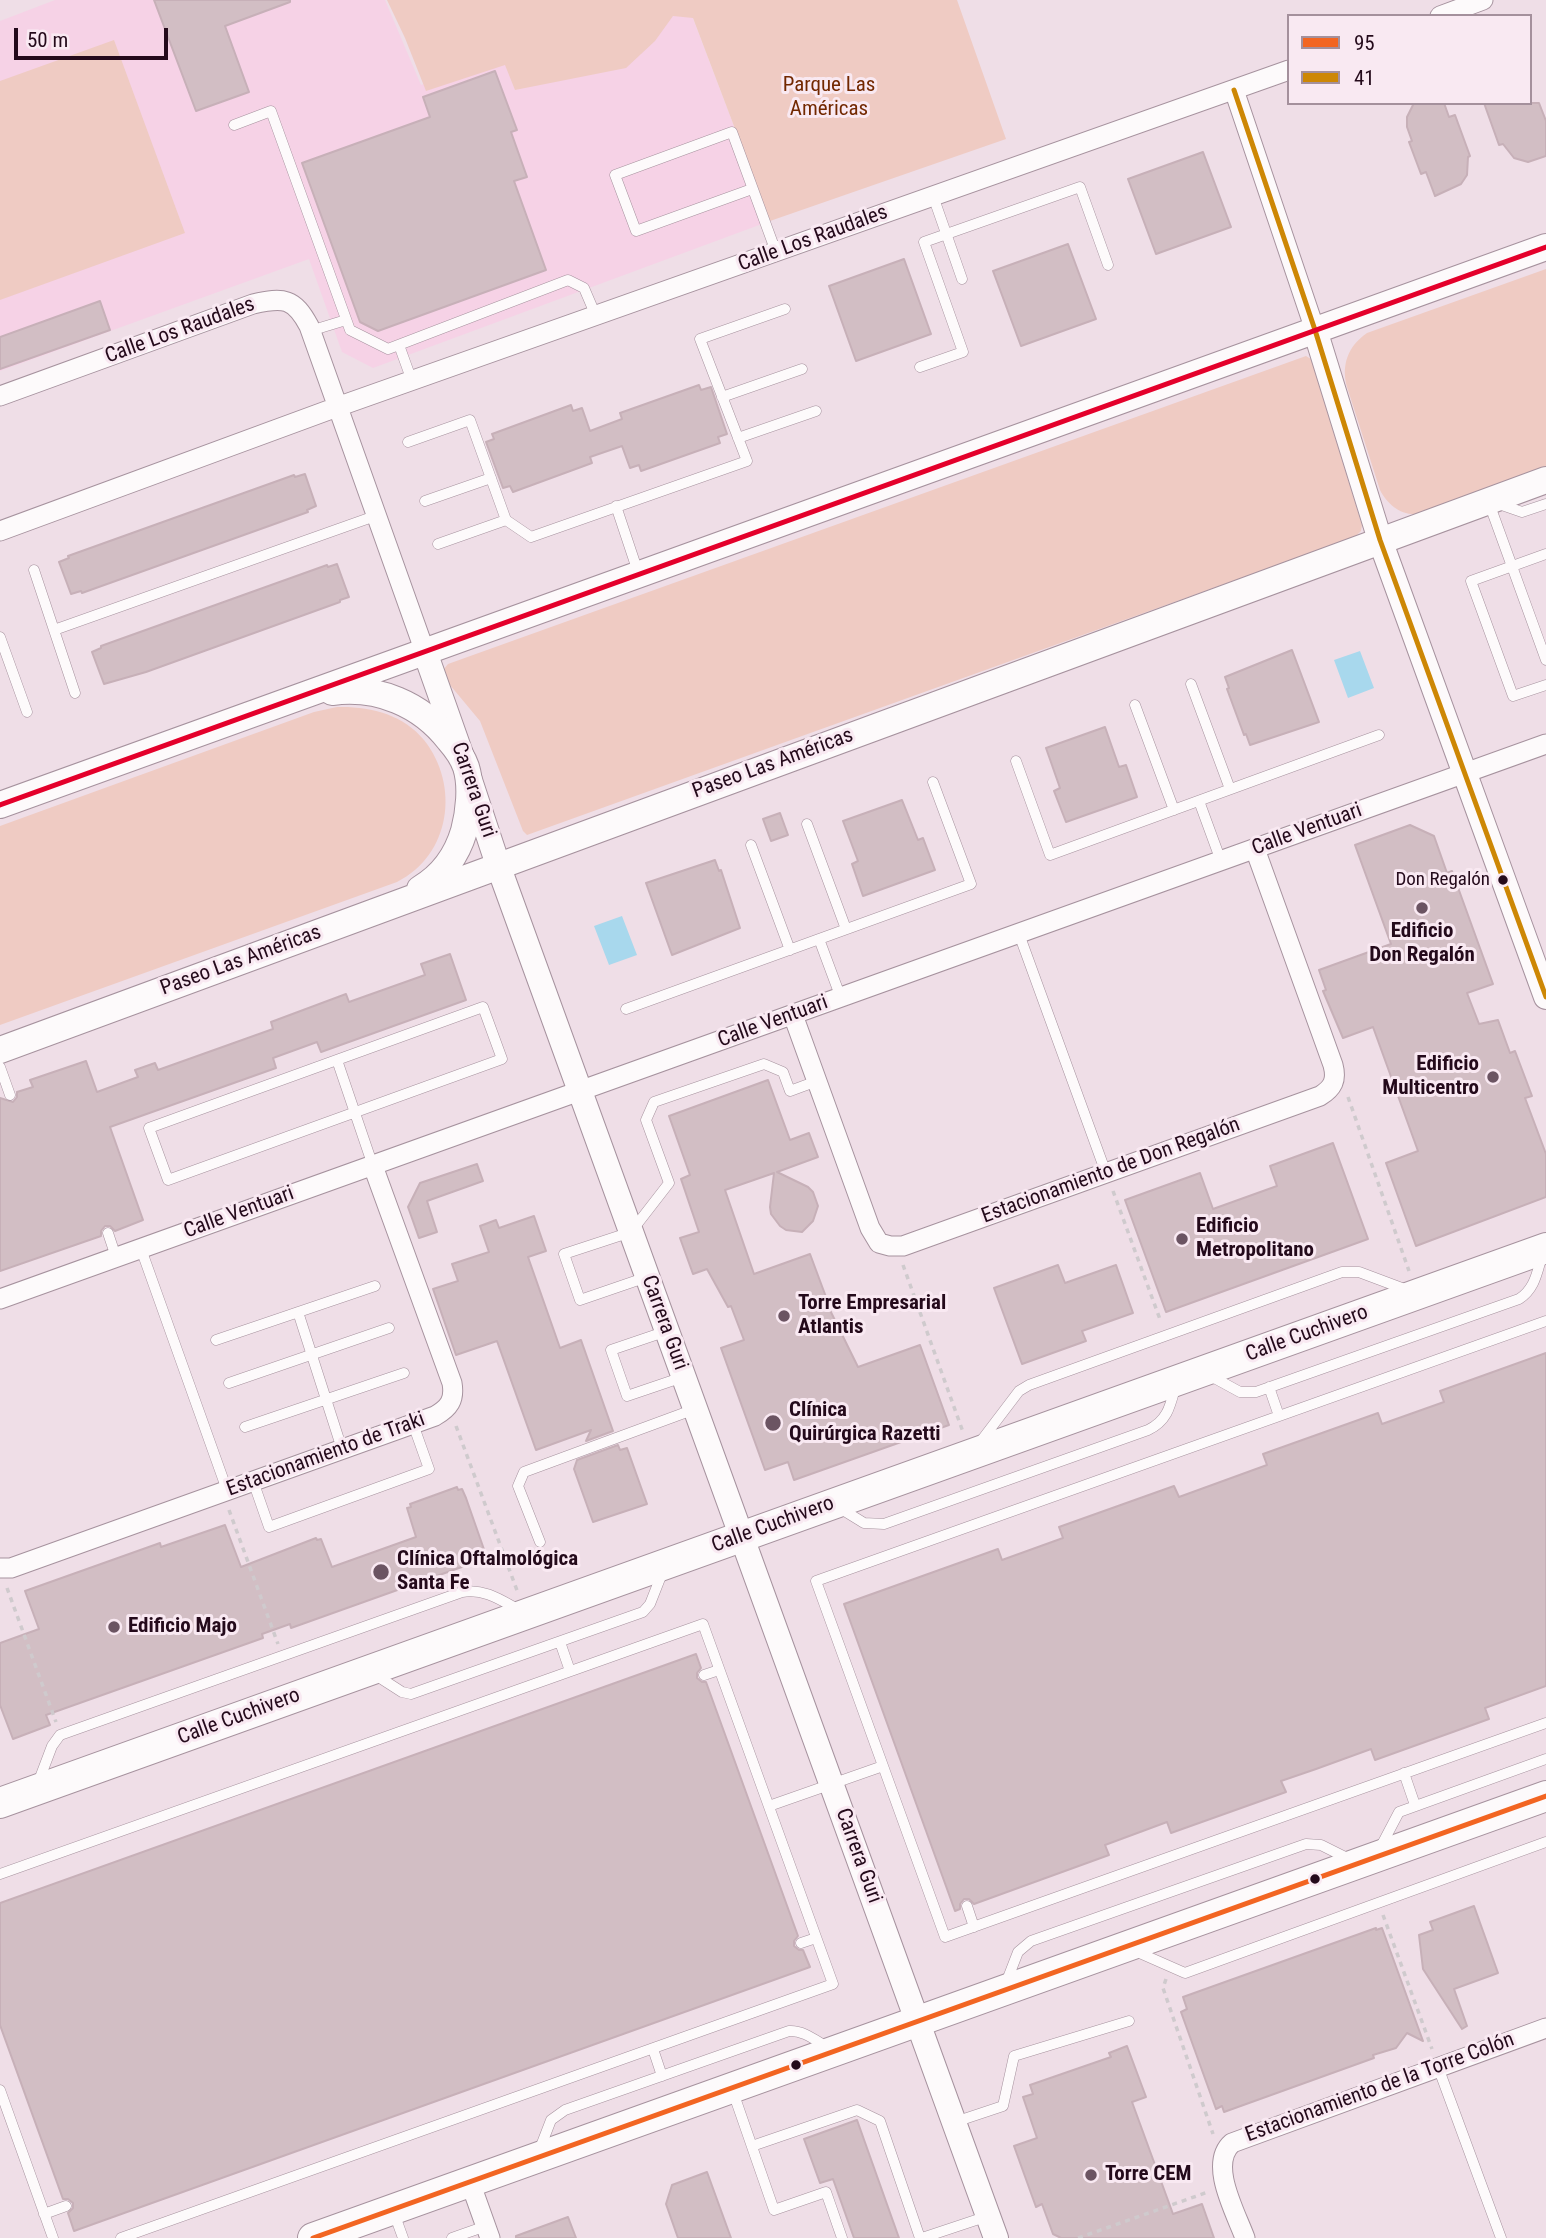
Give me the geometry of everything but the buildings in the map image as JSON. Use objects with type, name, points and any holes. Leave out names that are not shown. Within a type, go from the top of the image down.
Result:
[{"type":"main road","points":[[0,805],[1546,247]]},
{"type":"main road","name":"Paseo Las Américas","points":[[0,1049],[1546,480]]},
{"type":"main road","points":[[304,695],[365,691],[385,695],[408,705],[426,716],[444,734],[467,768],[467,817],[460,842],[448,864],[432,882],[395,905]]},
{"type":"main road","name":"Calle Cuchivero","points":[[0,1803],[1545,1248]]},
{"type":"main road","points":[[332,2235],[393,2209],[1546,1796]]},
{"type":"street","points":[[1445,14],[1483,0]]},
{"type":"street","name":"Calle Los Raudales","points":[[0,531],[412,380],[1287,71]]},
{"type":"street","points":[[1234,90],[1315,330],[1380,540],[1546,997]]},
{"type":"street","name":"Calle Los Raudales","points":[[0,396],[253,303],[285,300],[297,307],[310,331],[337,407]]},
{"type":"street","name":"Carrera Guri","points":[[337,407],[467,768],[498,865],[992,2227]]},
{"type":"street","name":"Calle Ventuari","points":[[0,1299],[1546,744]]},
{"type":"street","points":[[1255,849],[1335,1075]]},
{"type":"street","points":[[793,1015],[874,1237],[879,1242],[897,1246]]},
{"type":"street","name":"Estacionamiento de Don Regalón","points":[[897,1246],[1320,1096],[1333,1086],[1335,1075]]},
{"type":"street","name":"Estacionamiento de Traki","points":[[1,1568],[23,1563],[413,1424],[446,1409],[453,1395],[452,1383],[373,1166]]},
{"type":"street","name":"Estacionamiento de la Torre Colón","points":[[1245,2238],[1221,2165],[1227,2147],[1243,2137],[1546,2028]]},
{"type":"street","points":[[470,2182],[488,2232]]},
{"type":"lane","points":[[234,125],[271,111],[350,330],[388,349],[568,280],[584,288],[596,316]]},
{"type":"lane","points":[[752,188],[636,231],[615,174],[732,132],[776,252]]},
{"type":"lane","points":[[920,367],[963,352],[924,242],[1080,187],[1108,265]]},
{"type":"lane","points":[[933,196],[962,279]]},
{"type":"lane","points":[[408,442],[470,419],[506,520],[531,537],[747,461],[700,339],[785,309]]},
{"type":"lane","points":[[310,331],[346,320]]},
{"type":"lane","points":[[399,345],[412,380]]},
{"type":"lane","points":[[722,397],[802,369]]},
{"type":"lane","points":[[738,438],[816,411]]},
{"type":"lane","points":[[425,501],[491,478]]},
{"type":"lane","points":[[1489,501],[1522,512],[1546,504]]},
{"type":"lane","points":[[1489,501],[1546,660]]},
{"type":"lane","points":[[616,506],[639,575]]},
{"type":"lane","points":[[54,630],[375,516]]},
{"type":"lane","points":[[438,544],[506,520]]},
{"type":"lane","points":[[1546,554],[1471,581],[1513,696],[1546,685]]},
{"type":"lane","points":[[34,570],[75,693]]},
{"type":"lane","points":[[0,638],[27,712]]},
{"type":"lane","points":[[1191,684],[1230,789]]},
{"type":"lane","points":[[1135,705],[1174,810]]},
{"type":"lane","points":[[1016,761],[1050,855],[1379,735]]},
{"type":"lane","points":[[626,1009],[971,884],[933,782]]},
{"type":"lane","points":[[1199,801],[1221,861]]},
{"type":"lane","points":[[807,824],[846,929]]},
{"type":"lane","points":[[751,845],[790,950]]},
{"type":"lane","points":[[1019,934],[1106,1173]]},
{"type":"lane","points":[[819,939],[841,998]]},
{"type":"lane","points":[[483,1007],[502,1059],[354,1112],[168,1180],[149,1128],[483,1007]]},
{"type":"lane","points":[[337,1060],[373,1166]]},
{"type":"lane","points":[[648,1277],[580,1300],[564,1254],[631,1232],[669,1183],[646,1120],[654,1102],[764,1064],[783,1073],[790,1091],[817,1081]]},
{"type":"lane","points":[[0,1067],[10,1095]]},
{"type":"lane","points":[[107,1233],[116,1257]]},
{"type":"lane","points":[[833,1504],[864,1522],[884,1524],[1159,1425],[1190,1376],[1248,1394],[1519,1299],[1532,1287],[1545,1248]]},
{"type":"lane","points":[[141,1249],[225,1491]]},
{"type":"lane","points":[[971,1454],[1022,1389],[1342,1272],[1359,1272],[1417,1294]]},
{"type":"lane","points":[[216,1340],[375,1286]]},
{"type":"lane","points":[[298,1312],[342,1449]]},
{"type":"lane","points":[[1546,1321],[816,1581],[945,1937],[1546,1723]]},
{"type":"lane","points":[[229,1383],[389,1328]]},
{"type":"lane","points":[[667,1331],[611,1350],[627,1396],[684,1377]]},
{"type":"lane","points":[[245,1427],[404,1373]]},
{"type":"lane","points":[[1269,1387],[1279,1416]]},
{"type":"lane","points":[[540,1542],[518,1486],[524,1472],[695,1409]]},
{"type":"lane","points":[[253,1481],[270,1527],[429,1469],[413,1424]]},
{"type":"lane","points":[[369,1670],[402,1692],[411,1694],[559,1642],[646,1609],[666,1564]]},
{"type":"lane","points":[[35,1790],[52,1746],[61,1735],[469,1591],[496,1597],[526,1614]]},
{"type":"lane","points":[[0,1874],[703,1624],[833,1984],[121,2238]]},
{"type":"lane","points":[[559,1642],[570,1671]]},
{"type":"lane","points":[[704,1675],[719,1670]]},
{"type":"lane","points":[[1003,1990],[1018,1952],[1031,1941],[1306,1844],[1321,1845],[1367,1860],[1399,1812],[1546,1759]]},
{"type":"lane","points":[[769,1806],[883,1766]]},
{"type":"lane","points":[[1404,1773],[1415,1805]]},
{"type":"lane","points":[[1125,1947],[1185,1973],[1546,1842]]},
{"type":"lane","points":[[967,1906],[974,1927]]},
{"type":"lane","points":[[801,1943],[816,1938]]},
{"type":"lane","points":[[954,2122],[1003,2106],[1014,2056],[1129,2021]]},
{"type":"lane","points":[[536,2158],[554,2116],[663,2076],[789,2031],[796,2030],[834,2051]]},
{"type":"lane","points":[[653,2049],[663,2076]]},
{"type":"lane","points":[[1438,2067],[1501,2238]]},
{"type":"lane","points":[[732,2088],[774,2210],[826,2192],[842,2238]]},
{"type":"lane","points":[[0,2090],[53,2238]]},
{"type":"lane","points":[[752,2146],[857,2110],[880,2121],[921,2238],[992,2227]]},
{"type":"lane","points":[[44,2214],[66,2206]]},
{"type":"lane","points":[[393,2209],[402,2238]]},
{"type":"lane","points":[[452,2238],[488,2232]]},
{"type":"path","points":[[1335,1075],[1342,1079],[1344,1084],[1417,1294]]},
{"type":"path","points":[[1106,1173],[1166,1336]]},
{"type":"path","points":[[897,1246],[971,1454]]},
{"type":"path","points":[[446,1409],[453,1417],[526,1614]]},
{"type":"path","points":[[225,1491],[283,1656]]},
{"type":"path","points":[[1,1568],[61,1735]]},
{"type":"path","points":[[1379,1903],[1438,2067]]},
{"type":"path","points":[[1170,1966],[1163,1988],[1215,2138],[1227,2147]]},
{"type":"path","points":[[1078,2238],[1226,2185]]},
{"type":"shaded area","points":[[55,0],[385,0],[421,85],[665,0],[686,0],[770,221],[373,368],[342,352],[309,259],[0,371],[0,21]]},
{"type":"green space","name":"Parque Las Américas","points":[[387,0],[957,0],[1006,139],[770,221],[693,18],[673,16],[655,41],[626,68],[515,90],[505,65],[426,91]]},
{"type":"green space","points":[[114,40],[185,233],[0,300],[0,81]]},
{"type":"green space","points":[[1546,269],[1546,468],[1418,514],[1395,508],[1380,490],[1347,387],[1345,371],[1351,350],[1367,333]]},
{"type":"green space","points":[[1306,356],[1311,359],[1362,525],[1361,531],[1355,537],[527,835],[523,831],[480,721],[445,679],[443,670],[448,664]]},
{"type":"green space","points":[[337,707],[373,710],[396,718],[416,731],[435,758],[443,777],[446,798],[444,818],[439,837],[429,855],[415,870],[397,882],[0,1025],[0,826],[314,712]]},
{"type":"water","points":[[1360,651],[1374,688],[1348,698],[1334,660]]},
{"type":"water","points":[[622,916],[637,955],[609,965],[594,926]]},
{"type":"transit line","name":"41","points":[[1234,90],[1315,330],[1380,540],[1546,997]]},
{"type":"transit line","points":[[0,805],[1546,247]]},
{"type":"transit line","name":"95","points":[[313,2238],[1546,1796]]},
{"type":"place","name":"Don Regalón","points":[[1503,880]]},
{"type":"place","name":"Edificio Don Regalón","points":[[1422,908]]},
{"type":"place","name":"Edificio Multicentro","points":[[1493,1077]]},
{"type":"place","name":"Edificio Metropolitano","points":[[1182,1239]]},
{"type":"place","name":"Torre Empresarial Atlantis","points":[[784,1316]]},
{"type":"place","name":"Clínica Quirúrgica Razetti","points":[[773,1423]]},
{"type":"place","name":"Clínica Oftalmológica Santa Fe","points":[[381,1572]]},
{"type":"place","name":"Edificio Majo","points":[[114,1627]]},
{"type":"place","name":"Torre CEM","points":[[1091,2175]]}]
